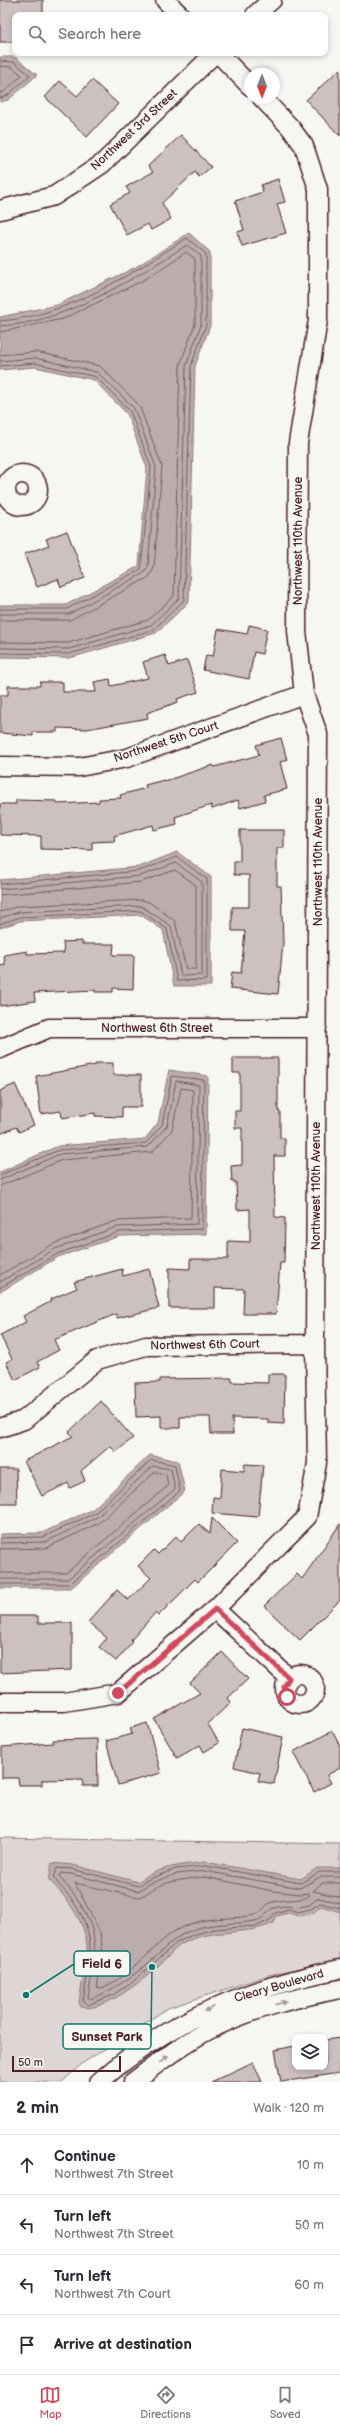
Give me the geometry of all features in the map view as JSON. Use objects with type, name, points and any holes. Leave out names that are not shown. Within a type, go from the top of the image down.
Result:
[{"type":"street","points":[[165,0],[177,12]]},
{"type":"street","points":[[259,12],[272,0]]},
{"type":"street","name":"Northwest 3rd Street","points":[[0,210],[54,196],[102,164],[211,56]]},
{"type":"street","points":[[221,56],[244,80]]},
{"type":"street","name":"Northwest 110th Avenue","points":[[0,1702],[64,1702],[118,1693],[215,1609],[307,1517],[317,1463],[315,1344],[318,734],[304,694],[297,631],[298,443],[318,320],[318,189],[304,146],[290,127],[268,104]]},
{"type":"street","name":"Northwest 5th Court","points":[[0,766],[79,767],[127,758],[304,694]]},
{"type":"street","name":"Northwest 6th Street","points":[[0,1049],[49,1028],[317,1028]]},
{"type":"street","name":"Northwest 6th Court","points":[[0,1428],[24,1420],[97,1360],[146,1346],[315,1344]]},
{"type":"street","points":[[215,1609],[289,1678]]},
{"type":"street","name":"Cleary Boulevard","points":[[99,2082],[134,2053],[199,2013],[261,1989],[340,1969]]},
{"type":"street","name":"Cleary Boulevard","points":[[133,2082],[171,2054],[209,2030],[237,2018],[294,1999],[340,1989]]},
{"type":"shaded area","points":[[0,1838],[340,1844],[340,1959],[269,1975],[168,2008],[83,2063],[62,2082],[0,2082]]},
{"type":"water","points":[[0,57],[15,57],[37,75],[8,100],[0,102]]},
{"type":"water","points":[[189,233],[210,252],[210,326],[195,366],[189,602],[156,633],[70,658],[0,657],[0,605],[66,605],[139,566],[147,468],[127,414],[94,380],[35,367],[0,370],[0,317],[57,305],[136,267]]},
{"type":"water","points":[[177,852],[211,877],[211,986],[174,986],[163,930],[141,915],[20,921],[0,928],[0,880],[139,867]]},
{"type":"water","points":[[169,1070],[208,1076],[206,1234],[120,1236],[58,1257],[0,1292],[0,1172],[58,1146],[145,1139],[158,1123]]},
{"type":"water","points":[[150,1455],[178,1461],[185,1491],[71,1588],[0,1588],[0,1534],[42,1533],[93,1509]]},
{"type":"water","points":[[205,1862],[301,1879],[317,1868],[340,1868],[340,1912],[321,1906],[313,1913],[298,1916],[289,1913],[276,1916],[274,1923],[262,1927],[202,1936],[190,1940],[176,1948],[143,1979],[122,1994],[100,2005],[90,2008],[81,2007],[79,2002],[87,1953],[87,1943],[81,1923],[76,1913],[63,1895],[49,1880],[52,1863],[73,1865],[138,1882],[161,1870]]},
{"type":"building","points":[[0,0],[43,0],[43,12],[12,12],[12,42],[0,42]]},
{"type":"building","points":[[340,69],[340,136],[306,100]]},
{"type":"building","points":[[92,80],[118,104],[87,137],[45,97],[60,81],[77,96]]},
{"type":"building","points":[[181,135],[211,167],[199,177],[195,172],[162,203],[171,219],[151,230],[148,224],[127,235],[110,204],[130,193],[126,187],[153,172],[148,166]]},
{"type":"building","points":[[278,179],[285,202],[277,204],[286,233],[242,246],[237,232],[244,230],[235,201],[263,192],[261,185]]},
{"type":"building","points":[[67,531],[85,578],[61,587],[58,579],[37,587],[24,554],[49,545],[46,539]]},
{"type":"building","points":[[249,625],[267,629],[262,654],[254,652],[249,679],[203,670],[206,655],[213,656],[218,629],[247,634]]},
{"type":"building","points":[[165,655],[169,666],[187,660],[198,692],[177,699],[178,702],[147,713],[148,718],[87,729],[57,728],[57,732],[33,732],[33,736],[0,733],[0,695],[8,695],[8,686],[40,686],[40,682],[63,682],[63,692],[96,692],[94,682],[110,679],[111,686],[148,678],[143,662]]},
{"type":"building","points":[[281,738],[287,760],[280,762],[287,789],[264,795],[265,801],[240,808],[238,800],[212,809],[211,805],[175,817],[177,824],[154,830],[153,825],[114,836],[115,841],[92,842],[92,850],[41,849],[41,836],[0,835],[0,804],[16,804],[16,800],[57,801],[57,804],[99,802],[99,799],[121,798],[120,795],[146,788],[145,785],[165,781],[213,765],[214,767],[259,755],[256,745]]},
{"type":"building","points":[[240,830],[284,830],[284,848],[277,848],[277,886],[281,886],[283,943],[278,994],[230,989],[232,972],[241,973],[245,931],[232,931],[232,907],[249,907],[249,875],[234,875],[234,861],[240,861]]},
{"type":"building","points":[[82,941],[82,944],[114,944],[113,955],[134,955],[133,989],[113,988],[113,992],[95,992],[95,990],[34,993],[35,1001],[0,1006],[0,966],[5,965],[4,955],[27,951],[27,954],[64,953],[63,942]]},
{"type":"building","points":[[233,1058],[278,1058],[278,1111],[280,1111],[280,1138],[285,1138],[285,1156],[274,1156],[275,1217],[285,1218],[284,1263],[280,1263],[276,1314],[243,1314],[244,1289],[215,1288],[215,1308],[169,1308],[169,1268],[190,1269],[190,1259],[228,1259],[228,1241],[250,1242],[250,1209],[237,1210],[236,1182],[232,1182],[231,1166],[242,1165],[242,1128],[235,1128],[235,1111],[240,1111],[240,1073],[233,1073]]},
{"type":"building","points":[[96,1063],[113,1063],[113,1075],[141,1075],[141,1107],[122,1107],[122,1117],[95,1116],[95,1113],[62,1118],[61,1111],[41,1114],[36,1076],[96,1065]]},
{"type":"building","points":[[15,1084],[34,1125],[19,1132],[16,1127],[0,1134],[0,1091]]},
{"type":"building","points":[[122,1269],[123,1276],[149,1269],[159,1308],[117,1318],[116,1314],[54,1340],[59,1350],[37,1362],[40,1367],[15,1380],[6,1362],[12,1359],[0,1335],[26,1322],[23,1316],[52,1301],[51,1299],[77,1288],[74,1282]]},
{"type":"building","points":[[268,1374],[285,1374],[284,1424],[268,1423],[268,1419],[232,1418],[233,1434],[211,1434],[210,1417],[180,1417],[180,1428],[161,1428],[161,1416],[136,1417],[135,1383],[160,1382],[160,1379],[232,1378],[232,1382],[268,1383]]},
{"type":"building","points":[[101,1401],[133,1438],[116,1452],[110,1446],[81,1471],[85,1481],[70,1488],[68,1483],[42,1496],[24,1461],[73,1436],[69,1432]]},
{"type":"building","points":[[245,1464],[263,1465],[258,1517],[212,1513],[213,1497],[220,1498],[222,1469],[244,1471]]},
{"type":"building","points":[[0,1469],[16,1469],[17,1504],[0,1504]]},
{"type":"building","points":[[212,1518],[237,1543],[198,1582],[195,1579],[158,1616],[155,1613],[131,1640],[133,1642],[116,1661],[99,1647],[107,1638],[88,1622],[117,1590],[128,1600],[151,1578],[138,1566],[154,1550],[158,1554],[176,1536],[181,1542],[199,1524],[210,1534]]},
{"type":"building","points":[[340,1524],[340,1600],[300,1640],[264,1606],[297,1574],[302,1579]]},
{"type":"building","points":[[0,1616],[38,1616],[38,1623],[72,1623],[72,1670],[0,1673]]},
{"type":"building","points":[[222,1652],[248,1679],[228,1698],[231,1702],[208,1724],[219,1743],[204,1752],[200,1745],[177,1758],[154,1719],[200,1693],[190,1683]]},
{"type":"building","points":[[147,1723],[161,1773],[118,1785],[106,1741],[132,1734],[130,1728]]},
{"type":"building","points":[[242,1728],[283,1737],[274,1784],[258,1781],[260,1773],[234,1767]]},
{"type":"building","points":[[332,1731],[340,1746],[340,1768],[327,1775],[331,1783],[314,1792],[293,1752]]},
{"type":"building","points":[[97,1739],[98,1786],[83,1786],[82,1779],[42,1780],[42,1785],[19,1785],[18,1778],[2,1778],[2,1747],[53,1743],[53,1740]]},
{"type":"building","points":[[340,2038],[339,2073],[281,2082],[275,2050],[292,2047],[292,2070],[328,2070],[328,2040]]},
{"type":"building","points":[[253,2062],[262,2082],[211,2082]]},
{"type":"place","name":"Sunset Park","points":[[152,1967]]},
{"type":"place","name":"Field 6","points":[[26,1995]]},
{"type":"route","points":[[118,1693],[215,1609],[289,1678],[284,1687],[287,1697]]}]
